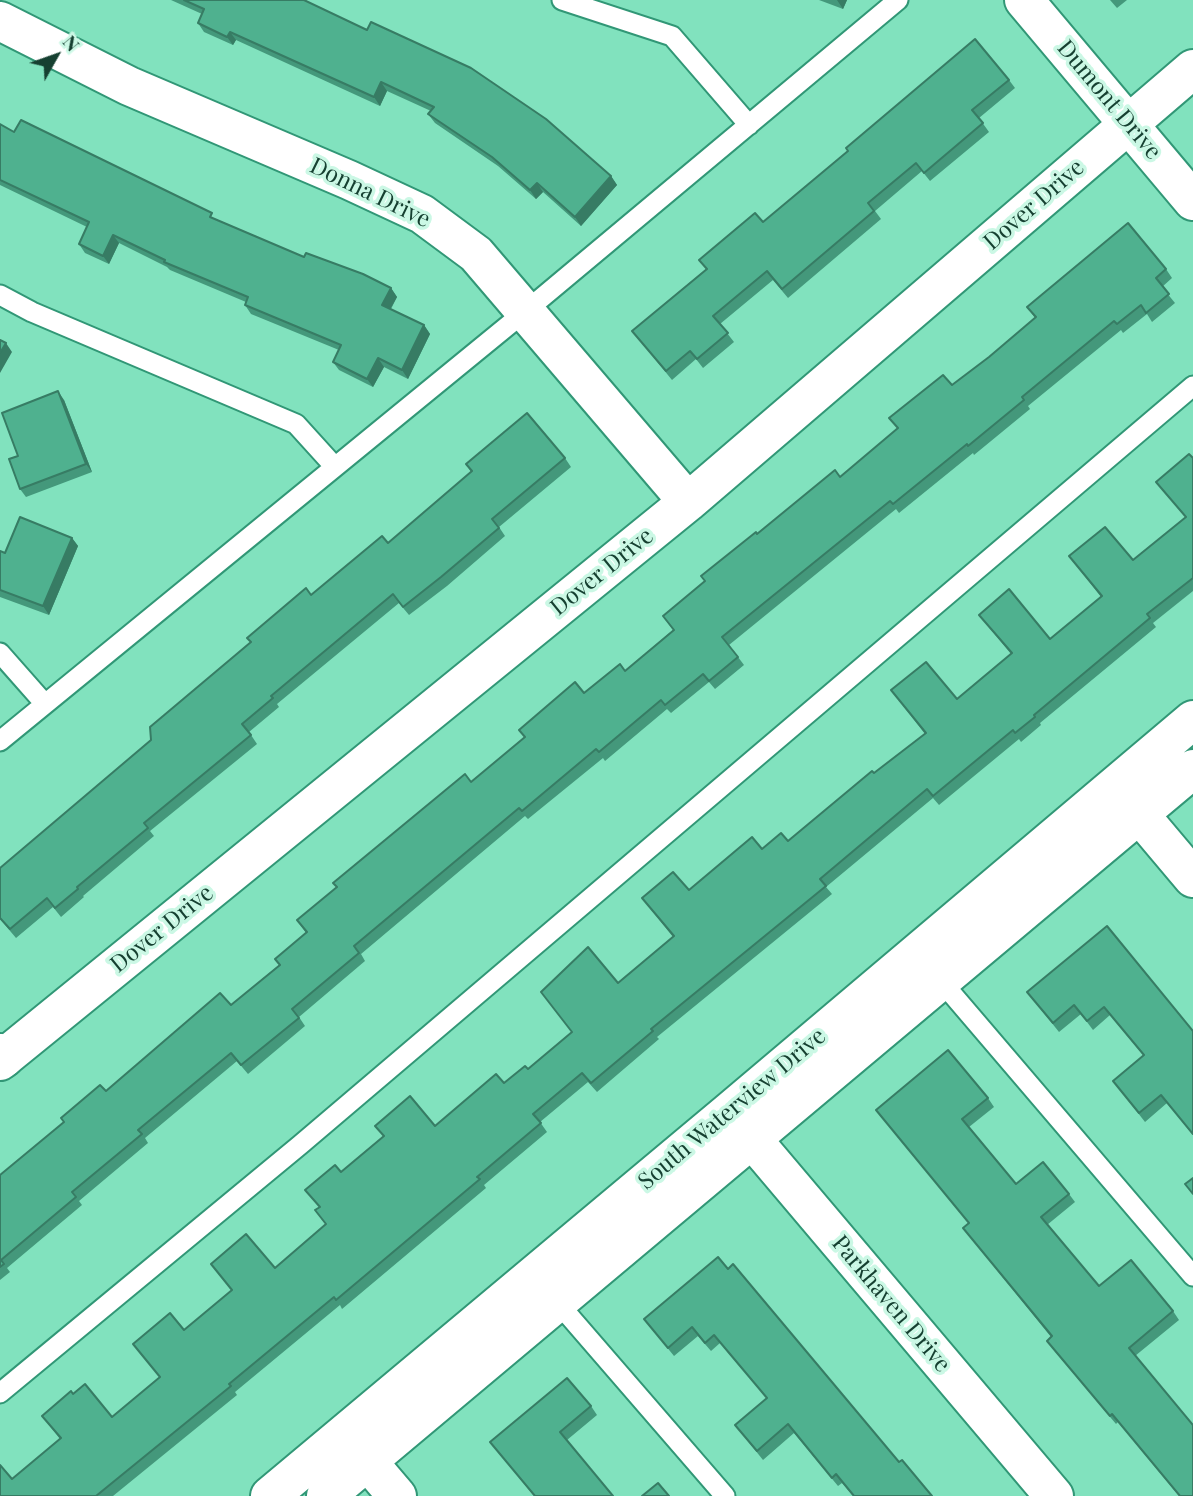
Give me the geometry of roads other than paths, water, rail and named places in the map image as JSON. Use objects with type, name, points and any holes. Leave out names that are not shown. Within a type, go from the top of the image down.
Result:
[{"type":"street","name":"Dumont Drive","points":[[1024,0],[1193,201]]},
{"type":"street","name":"Donna Drive","points":[[0,21],[129,86],[422,214],[476,254],[527,310],[688,502]]},
{"type":"street","name":"Dover Drive","points":[[1,1057],[688,502],[1193,69]]},
{"type":"street","name":"South Waterview Drive","points":[[270,1496],[356,1447],[558,1303],[741,1126],[1115,785],[1193,720]]},
{"type":"street","name":"South Waterview Drive","points":[[326,1496],[356,1447],[741,1126],[941,981],[1193,769]]},
{"type":"street","points":[[1115,785],[1193,878]]},
{"type":"street","name":"Parkhaven Drive","points":[[741,1126],[1054,1496]]},
{"type":"street","points":[[356,1447],[397,1496]]},
{"type":"lane","points":[[562,0],[672,36],[749,125]]},
{"type":"lane","points":[[0,741],[527,310],[898,0]]},
{"type":"lane","points":[[0,295],[32,312],[296,424],[335,467]]},
{"type":"lane","points":[[0,1393],[300,1145],[1193,386]]},
{"type":"lane","points":[[0,653],[45,704]]},
{"type":"lane","points":[[941,981],[1193,1276]]},
{"type":"lane","points":[[558,1303],[725,1496]]}]
